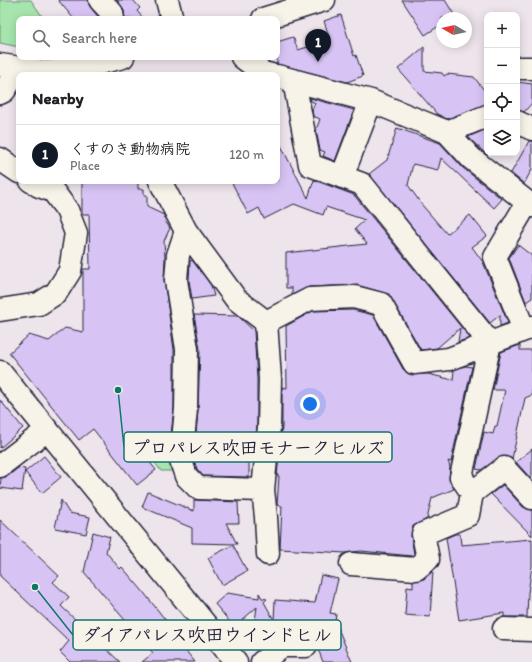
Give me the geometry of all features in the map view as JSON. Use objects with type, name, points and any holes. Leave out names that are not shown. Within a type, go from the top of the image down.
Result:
[{"type":"street","points":[[100,0],[112,13],[112,16]]},
{"type":"street","points":[[167,0],[171,16]]},
{"type":"street","points":[[272,16],[319,1]]},
{"type":"street","points":[[0,93],[4,91],[9,67],[48,72],[88,66],[111,60]]},
{"type":"street","points":[[246,60],[262,72]]},
{"type":"street","points":[[520,68],[532,68]]},
{"type":"street","points":[[266,322],[310,300],[354,296],[381,304],[414,363],[450,360],[528,329],[495,257],[529,204],[471,158],[447,132],[371,101],[286,79]]},
{"type":"street","points":[[286,79],[310,165],[362,184],[490,343]]},
{"type":"street","points":[[342,177],[371,101]]},
{"type":"street","points":[[447,132],[484,117]]},
{"type":"street","points":[[520,123],[532,128]]},
{"type":"street","points":[[0,159],[16,170]]},
{"type":"street","points":[[0,310],[39,304],[56,293],[70,271],[76,233],[68,210],[56,186],[39,186],[36,184]]},
{"type":"street","points":[[162,184],[186,231],[236,299],[266,322],[270,379],[269,427],[262,490],[266,517],[268,554]]},
{"type":"street","points":[[186,231],[178,255],[176,280],[188,349],[186,409],[181,461],[183,469],[186,476],[198,488],[262,490]]},
{"type":"street","points":[[472,493],[461,477],[490,343]]},
{"type":"street","points":[[0,372],[236,662]]},
{"type":"street","points":[[0,466],[47,430]]},
{"type":"street","points":[[351,564],[416,569],[428,559],[423,534],[468,515],[472,493],[504,468],[532,498]]},
{"type":"street","points":[[504,629],[532,630]]},
{"type":"street","points":[[262,662],[282,646],[309,646]]},
{"type":"green space","points":[[0,0],[31,0],[42,16],[16,16],[16,46],[0,43]]},
{"type":"green space","points":[[139,438],[175,442],[175,471],[161,471],[144,448]]},
{"type":"building","points":[[58,0],[88,0],[91,8],[98,16],[71,16]]},
{"type":"building","points":[[117,0],[133,0],[140,8],[137,11],[141,16],[125,16],[124,11]]},
{"type":"building","points":[[402,0],[445,0],[452,12],[436,12],[436,28],[425,35]]},
{"type":"building","points":[[341,15],[354,56],[356,55],[363,76],[347,82],[277,64],[277,60],[280,60],[280,41],[293,37],[298,50],[330,40],[324,21]]},
{"type":"building","points":[[424,47],[424,71],[442,73],[444,76],[447,74],[474,77],[484,90],[484,105],[447,119],[437,114],[398,69]]},
{"type":"building","points":[[520,82],[532,84],[532,103],[524,112],[520,111]]},
{"type":"building","points":[[310,98],[354,110],[335,161],[323,156],[325,152],[320,150],[316,130],[320,119],[313,116],[312,110],[315,103],[311,101]]},
{"type":"building","points":[[397,128],[440,143],[463,168],[502,199],[494,208],[441,158],[438,170],[413,164],[408,185],[422,205],[447,234],[470,215],[487,236],[472,247],[483,262],[508,323],[500,326],[500,315],[490,323],[369,174],[387,160]]},
{"type":"building","points":[[484,130],[484,152],[468,137]]},
{"type":"building","points":[[529,141],[532,141],[532,169],[524,184],[511,173]]},
{"type":"building","points":[[280,144],[308,198],[314,180],[354,195],[470,338],[458,342],[460,328],[437,348],[421,350],[389,294],[357,285],[309,287],[292,295],[292,288],[286,288],[286,253],[367,244],[355,229],[365,220],[326,207],[323,215],[294,204],[264,219],[259,208],[248,214],[233,184],[280,184]]},
{"type":"building","points":[[82,184],[138,184],[138,189],[144,189],[144,195],[147,195],[147,207],[164,215],[165,221],[170,228],[164,241],[164,279],[174,350],[174,408],[171,436],[128,435],[156,470],[137,485],[93,429],[79,440],[9,353],[29,335],[49,341],[65,328],[83,332],[83,269],[90,269],[89,214],[82,214]]},
{"type":"building","points":[[518,245],[532,256],[532,298],[526,302],[509,258]]},
{"type":"building","points":[[192,260],[211,285],[214,296],[192,299],[189,280],[190,261]]},
{"type":"building","points":[[353,310],[373,315],[403,369],[409,374],[428,374],[453,380],[454,370],[465,366],[472,367],[451,462],[448,461],[450,467],[449,480],[454,489],[432,498],[427,519],[413,526],[411,536],[414,554],[412,556],[361,551],[345,553],[280,549],[282,506],[277,505],[279,476],[277,476],[282,427],[282,387],[287,388],[286,326],[313,311]]},
{"type":"building","points":[[194,315],[238,316],[254,331],[257,379],[257,426],[253,459],[249,458],[249,477],[203,476],[197,469],[194,460],[198,409],[200,349]]},
{"type":"building","points":[[520,345],[520,350],[532,350],[532,395],[525,398],[512,459],[502,456],[481,470],[476,469],[484,432],[493,434],[495,426],[497,426],[505,390],[493,390],[501,352]]},
{"type":"building","points":[[0,400],[23,428],[0,448]]},
{"type":"building","points":[[532,449],[532,478],[531,479],[516,462]]},
{"type":"building","points":[[44,456],[61,477],[42,493],[25,472]]},
{"type":"building","points":[[18,468],[25,469],[22,491],[0,488],[1,478],[8,476]]},
{"type":"building","points":[[503,485],[523,507],[532,510],[532,536],[491,494]]},
{"type":"building","points":[[148,492],[194,511],[194,500],[238,502],[239,523],[226,523],[237,544],[192,543],[192,528],[142,507]]},
{"type":"building","points":[[61,500],[69,513],[90,517],[86,534],[55,528]]},
{"type":"building","points":[[0,520],[59,576],[53,582],[69,597],[61,606],[120,662],[70,662],[60,652],[69,641],[0,576]]},
{"type":"building","points":[[93,532],[110,537],[106,552],[120,569],[122,567],[141,589],[175,632],[172,634],[195,662],[142,662],[153,653],[84,572]]},
{"type":"building","points":[[455,534],[460,534],[461,545],[532,539],[532,566],[528,593],[527,617],[504,617],[504,613],[459,620],[446,538]]},
{"type":"building","points":[[233,545],[247,571],[222,585],[208,558]]},
{"type":"building","points":[[433,571],[430,617],[405,615],[407,587],[413,588],[413,581],[424,579]]},
{"type":"building","points":[[321,575],[338,579],[330,613],[336,614],[335,621],[352,662],[323,662],[318,649],[317,640],[311,634],[266,629],[273,637],[266,643],[252,641],[257,607],[234,627],[215,604],[227,593],[259,598],[259,593],[262,598],[267,599],[264,602],[274,620],[275,600],[315,603]]},
{"type":"place","name":"くすのき動物病院","points":[[318,62]]},
{"type":"place","name":"プロパレス吹田モナークヒルズ","points":[[118,390]]},
{"type":"place","name":"ダイアパレス吹田ウインドヒル","points":[[35,587]]}]
